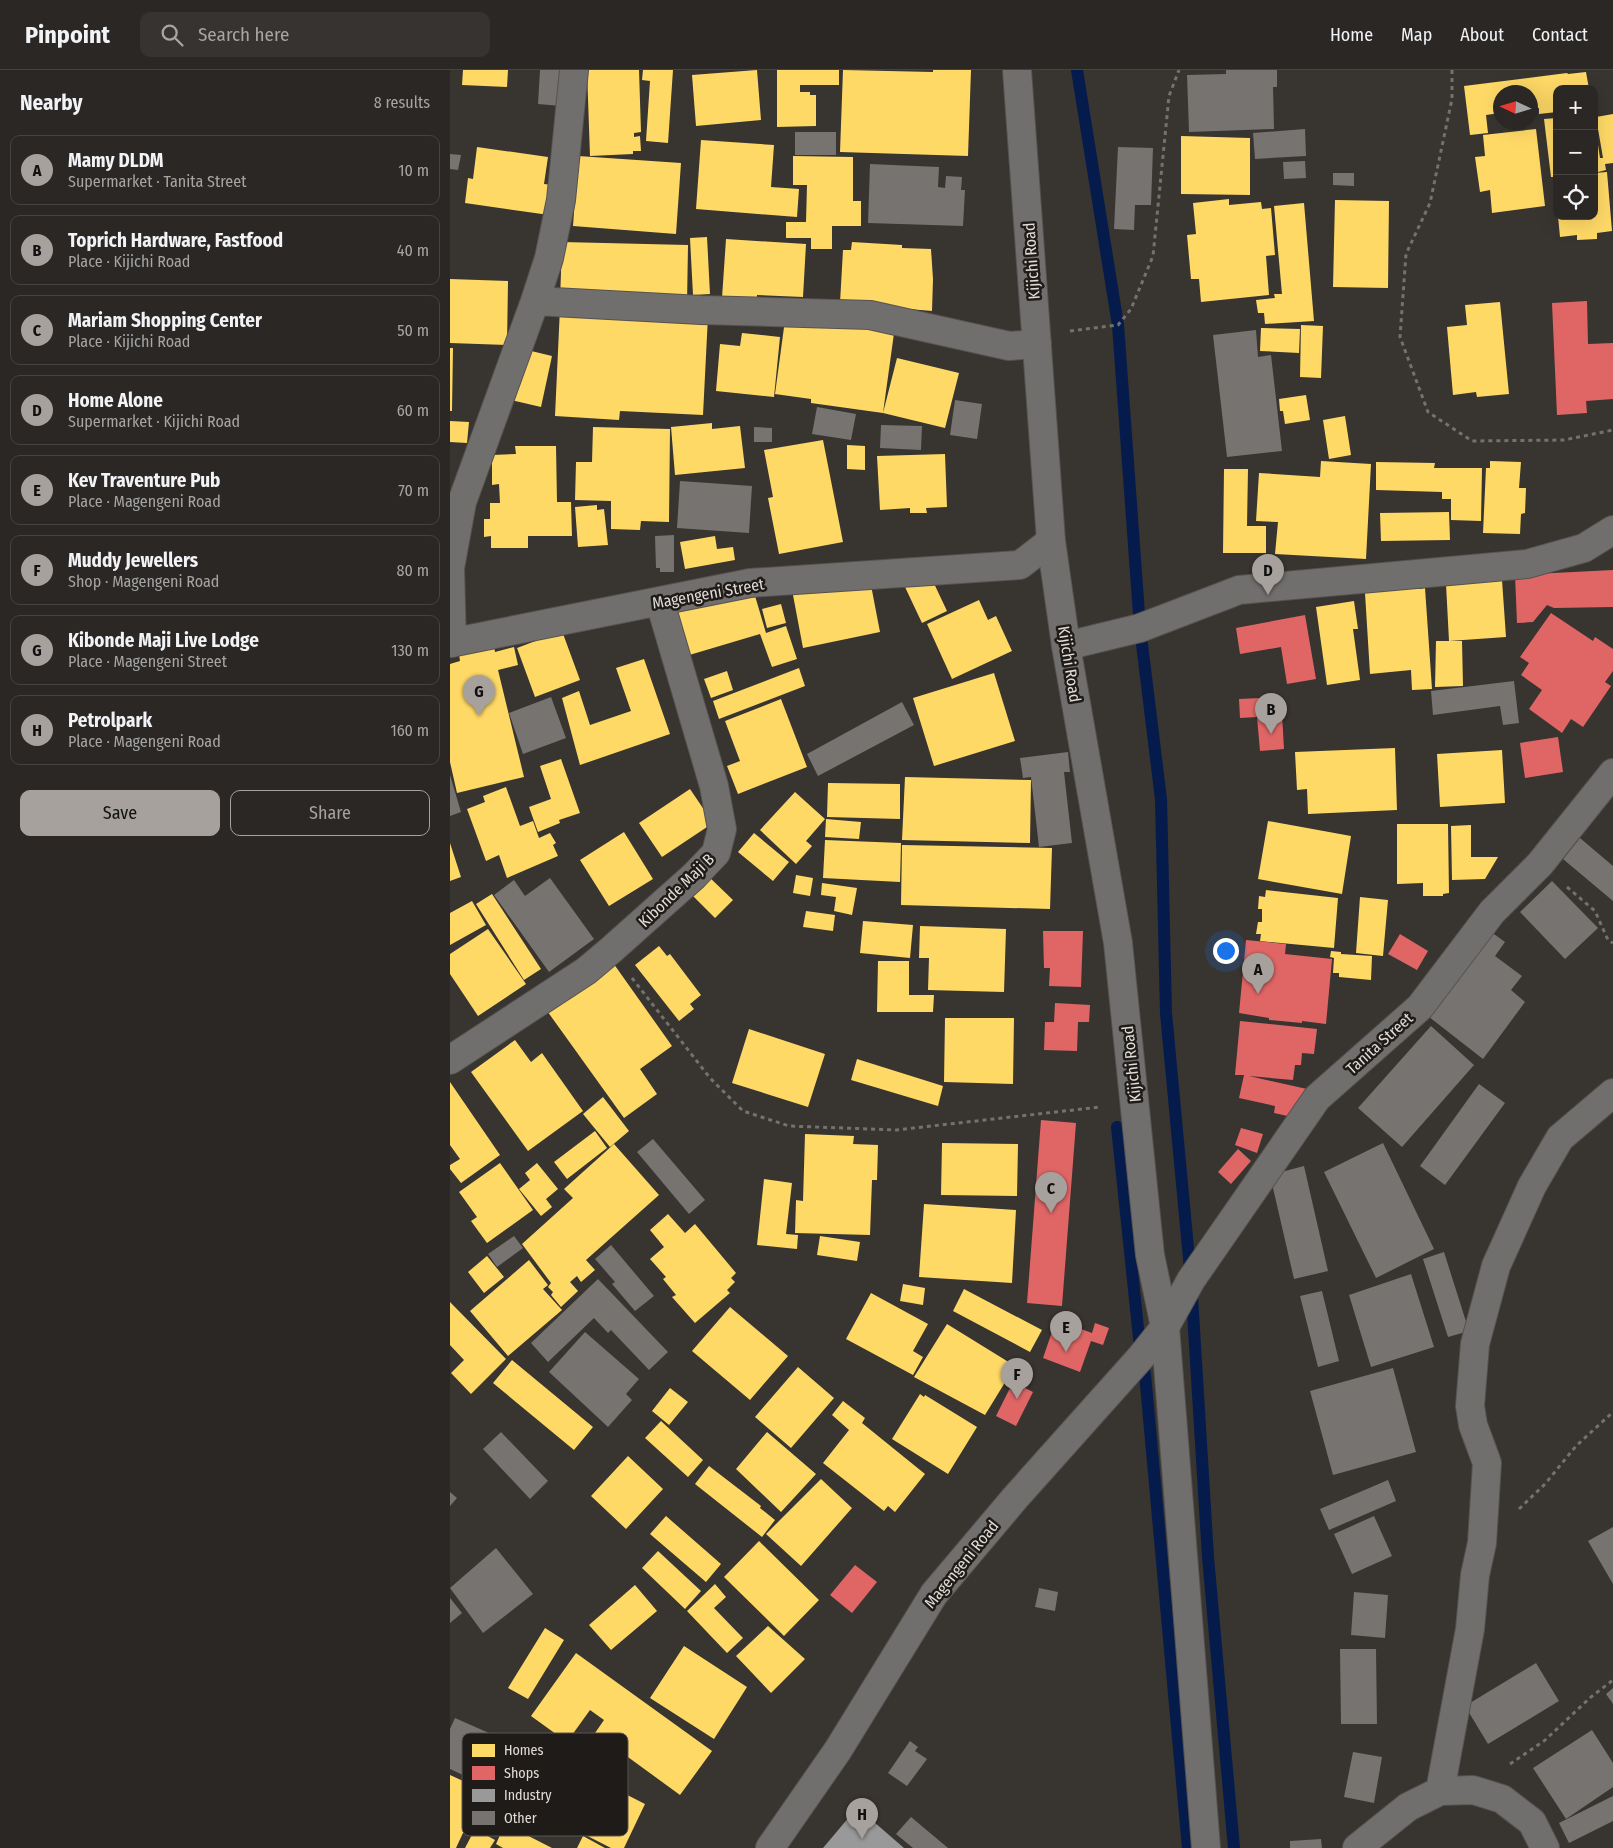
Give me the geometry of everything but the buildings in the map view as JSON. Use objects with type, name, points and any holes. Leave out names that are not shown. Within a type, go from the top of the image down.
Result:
[{"type":"street","points":[[451,643],[450,568],[462,502],[535,301],[548,258],[561,200],[574,70]]},
{"type":"street","name":"Kijichi Road","points":[[1018,70],[1051,541],[1066,646],[1118,943],[1150,1255],[1165,1327],[1206,1848]]},
{"type":"street","points":[[535,301],[701,310],[870,315],[1009,346],[1037,338]]},
{"type":"street","points":[[1066,646],[1140,628],[1240,590],[1527,564],[1584,548],[1613,530]]},
{"type":"street","name":"Magengeni Street","points":[[451,643],[750,583],[1020,565],[1051,541]]},
{"type":"street","name":"Kibonde Maji B","points":[[450,1060],[586,971],[694,876],[716,853],[722,829],[714,786],[660,602]]},
{"type":"street","name":"Tanita Street","points":[[1165,1327],[1191,1280],[1317,1098],[1420,1007],[1492,912],[1540,864],[1613,773]]},
{"type":"street","points":[[1440,1791],[1470,1629],[1475,1575],[1482,1543],[1487,1463],[1473,1425],[1470,1406],[1475,1344],[1496,1266],[1532,1186],[1560,1138],[1613,1093]]},
{"type":"street","name":"Magengeni Road","points":[[770,1848],[838,1750],[934,1594],[1015,1498],[1141,1357],[1165,1327]]},
{"type":"street","points":[[1357,1848],[1408,1807],[1440,1791],[1473,1790],[1502,1799],[1532,1822],[1545,1848]]},
{"type":"path","points":[[1037,338],[1118,325],[1131,309],[1153,256],[1169,96],[1179,70]]},
{"type":"path","points":[[1452,70],[1452,99],[1430,203],[1406,254],[1400,328],[1400,337],[1428,412],[1472,441],[1564,440],[1613,430]]},
{"type":"path","points":[[1540,864],[1595,912],[1608,940],[1613,943]]},
{"type":"path","points":[[611,950],[710,1078],[742,1111],[789,1126],[896,1130],[1135,1103]]},
{"type":"path","points":[[1482,1543],[1545,1484],[1576,1446],[1613,1412]]},
{"type":"path","points":[[1473,1790],[1544,1741],[1591,1697],[1613,1680]]},
{"type":"waterway","points":[[1077,70],[1118,325],[1140,628],[1161,799],[1166,1013],[1191,1280],[1208,1557],[1234,1848]]},
{"type":"waterway","points":[[1117,1127],[1141,1357],[1145,1374],[1188,1848]]},
{"type":"place","name":"Home Alone","points":[[1268,595]]},
{"type":"place","name":"Kibonde Maji Live Lodge","points":[[479,716]]},
{"type":"place","name":"Toprich Hardware, Fastfood","points":[[1271,734]]},
{"type":"place","name":"Mamy DLDM","points":[[1258,994]]},
{"type":"place","name":"Mariam Shopping Center","points":[[1051,1213]]},
{"type":"place","name":"Kev Traventure Pub","points":[[1066,1352]]},
{"type":"place","name":"Muddy Jewellers","points":[[1017,1399]]},
{"type":"place","name":"Petrolpark","points":[[862,1839]]}]
